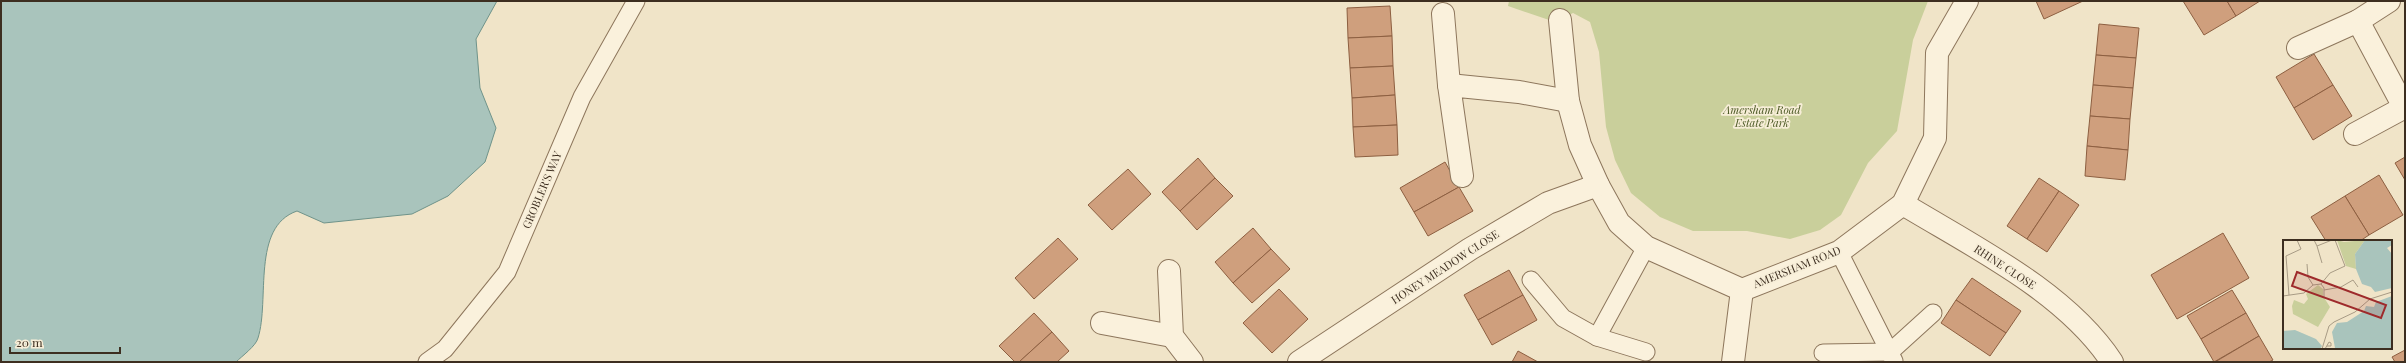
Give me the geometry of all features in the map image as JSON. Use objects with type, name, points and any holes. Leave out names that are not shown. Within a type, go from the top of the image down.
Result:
[{"type":"street","name":"AMERSHAM ROAD","points":[[1560,20],[1568,101],[1580,145],[1598,184],[1619,222],[1646,247],[1742,290],[1839,252],[1903,204],[1935,138],[1937,52],[1967,1]]},
{"type":"street","points":[[2298,48],[2358,21],[2389,1]]},
{"type":"street","points":[[1443,14],[1449,86],[1462,176]]},
{"type":"street","points":[[2355,134],[2405,107],[2358,21]]},
{"type":"street","points":[[1449,86],[1519,92],[1568,101]]},
{"type":"street","name":"HONEY MEADOW CLOSE","points":[[1299,362],[1470,249],[1548,203],[1598,184]]},
{"type":"street","name":"RHINE CLOSE","points":[[1903,204],[2032,282],[2098,341],[2112,362]]},
{"type":"street","points":[[1169,272],[1172,336],[1192,362]]},
{"type":"street","points":[[1733,362],[1742,290]]},
{"type":"street","points":[[1102,323],[1172,336]]},
{"type":"lane","name":"GROBLER'S WAY","points":[[427,362],[445,349],[507,272],[582,98],[636,1]]},
{"type":"lane","points":[[1597,337],[1646,247]]},
{"type":"lane","points":[[1839,252],[1892,357]]},
{"type":"lane","points":[[1531,280],[1563,318],[1597,337],[1646,352]]},
{"type":"lane","points":[[1892,357],[1933,313]]},
{"type":"lane","points":[[1823,353],[1892,357]]},
{"type":"green space","name":"Amersham Road Estate Park","points":[[1509,1],[1928,1],[1913,40],[1897,131],[1868,163],[1841,215],[1820,230],[1790,239],[1747,231],[1693,231],[1660,217],[1631,193],[1615,160],[1606,127],[1599,52],[1590,22],[1573,13],[1555,22],[1508,6]]},
{"type":"water","points":[[1,1],[497,1],[476,39],[480,88],[496,128],[485,162],[448,196],[412,214],[324,223],[297,211],[283,219],[273,232],[268,248],[265,266],[261,322],[258,338],[252,348],[236,362],[1,362]]},
{"type":"building","points":[[2036,1],[2083,1],[2044,19]]},
{"type":"building","points":[[2183,1],[2227,1],[2236,16],[2204,35]]},
{"type":"building","points":[[2227,1],[2260,1],[2236,16]]},
{"type":"building","points":[[1390,6],[1392,36],[1348,38],[1347,8]]},
{"type":"building","points":[[2099,24],[2139,28],[2136,58],[2096,55]]},
{"type":"building","points":[[1392,36],[1393,66],[1350,68],[1348,38]]},
{"type":"building","points":[[2314,54],[2333,85],[2294,108],[2276,77]]},
{"type":"building","points":[[2096,55],[2136,58],[2133,88],[2093,85]]},
{"type":"building","points":[[1393,66],[1395,95],[1352,98],[1350,68]]},
{"type":"building","points":[[2093,85],[2133,88],[2130,119],[2090,116]]},
{"type":"building","points":[[2333,85],[2352,116],[2313,140],[2294,108]]},
{"type":"building","points":[[1395,95],[1397,125],[1353,127],[1352,98]]},
{"type":"building","points":[[2090,116],[2130,119],[2128,150],[2087,146]]},
{"type":"building","points":[[1397,125],[1398,155],[1355,157],[1353,127]]},
{"type":"building","points":[[2087,146],[2128,150],[2125,180],[2085,176]]},
{"type":"building","points":[[2405,157],[2405,180],[2395,163]]},
{"type":"building","points":[[1198,158],[1215,178],[1180,211],[1162,192]]},
{"type":"building","points":[[1445,162],[1459,187],[1414,212],[1400,188]]},
{"type":"building","points":[[1128,169],[1151,194],[1112,230],[1088,205]]},
{"type":"building","points":[[2379,175],[2403,215],[2369,235],[2345,196]]},
{"type":"building","points":[[1215,178],[1233,196],[1197,230],[1180,211]]},
{"type":"building","points":[[2039,178],[2059,191],[2027,239],[2007,226]]},
{"type":"building","points":[[1459,187],[1473,211],[1428,236],[1414,212]]},
{"type":"building","points":[[2059,191],[2079,205],[2047,252],[2027,239]]},
{"type":"building","points":[[2345,196],[2369,235],[2362,240],[2325,240],[2311,217]]},
{"type":"building","points":[[1253,228],[1271,249],[1233,283],[1215,262]]},
{"type":"building","points":[[2223,233],[2249,278],[2177,319],[2151,275]]},
{"type":"building","points":[[1058,238],[1078,259],[1034,299],[1015,278]]},
{"type":"building","points":[[1271,249],[1290,269],[1252,303],[1233,283]]},
{"type":"building","points":[[1509,270],[1523,295],[1478,320],[1464,295]]},
{"type":"building","points":[[1972,278],[2021,311],[2006,333],[1956,300]]},
{"type":"building","points":[[1279,289],[1308,319],[1272,353],[1243,323]]},
{"type":"building","points":[[2232,290],[2246,313],[2201,339],[2187,316]]},
{"type":"building","points":[[1523,295],[1537,320],[1492,345],[1478,320]]},
{"type":"building","points":[[1956,300],[2006,333],[1990,356],[1941,323]]},
{"type":"building","points":[[1034,313],[1052,332],[1019,362],[1015,362],[999,346]]},
{"type":"building","points":[[2246,313],[2259,336],[2214,362],[2201,339]]},
{"type":"building","points":[[1052,332],[1069,351],[1057,362],[1019,362]]},
{"type":"building","points":[[2259,336],[2273,360],[2269,362],[2215,362]]},
{"type":"building","points":[[2405,350],[2405,362],[2395,362],[2392,357]]},
{"type":"building","points":[[1518,351],[1538,362],[1512,362]]}]
